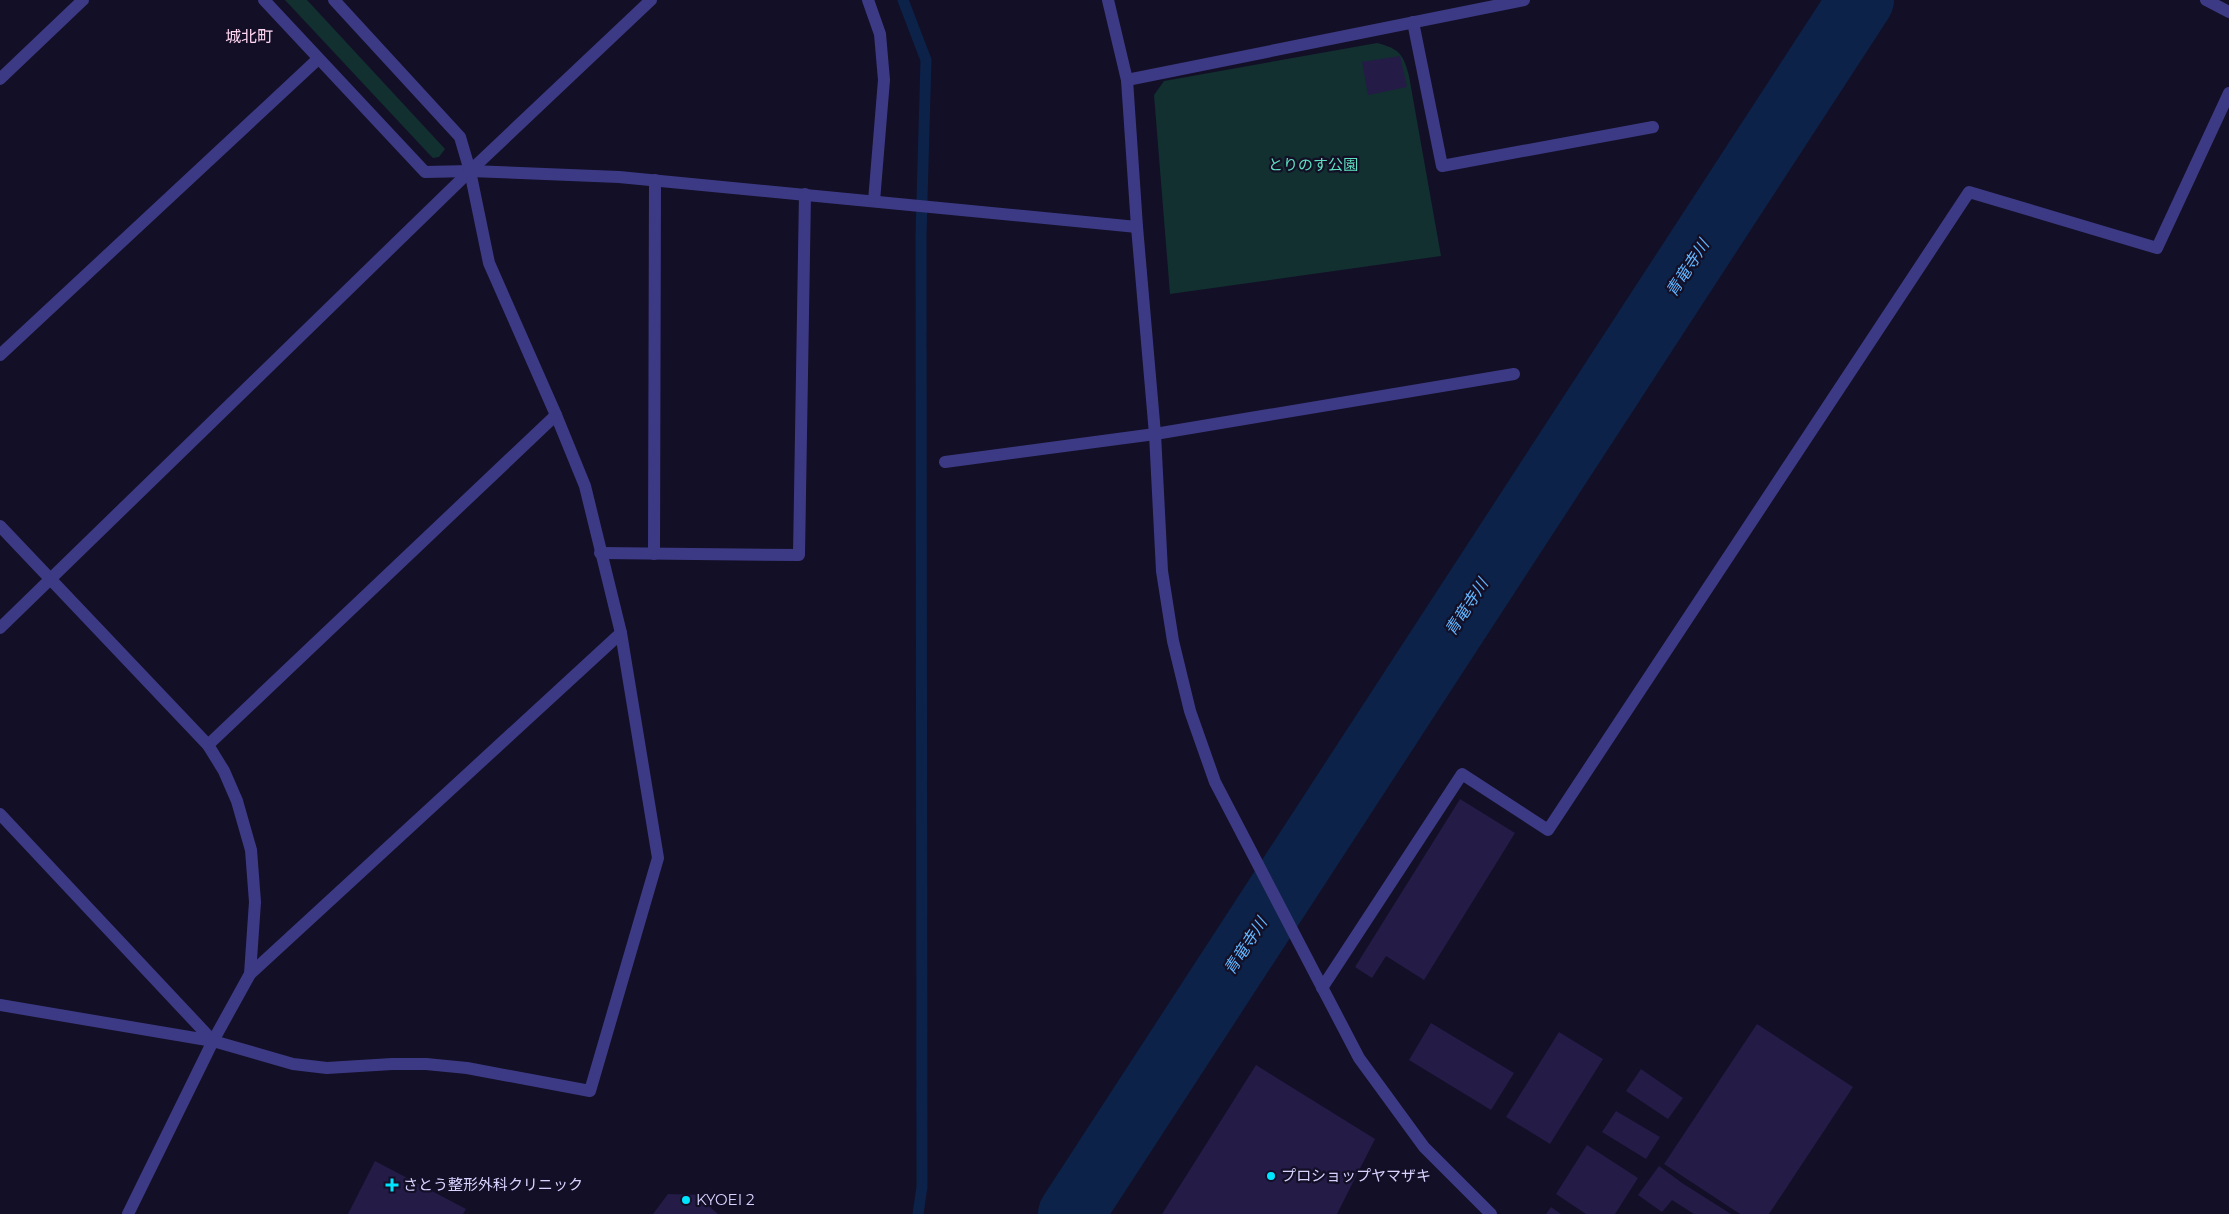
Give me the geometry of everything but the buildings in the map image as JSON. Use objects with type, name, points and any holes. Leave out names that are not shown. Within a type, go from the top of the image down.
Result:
[{"type":"street","points":[[0,80],[83,0]]},
{"type":"street","points":[[264,0],[425,172],[470,171],[619,177],[1137,227]]},
{"type":"street","points":[[0,1005],[213,1040],[293,1064],[327,1068],[426,1064],[467,1068],[590,1091],[658,858],[621,633],[585,486],[556,414],[490,263],[470,171],[460,136],[334,0]]},
{"type":"street","points":[[0,628],[470,171],[651,0]]},
{"type":"street","points":[[868,0],[880,34],[884,80],[874,201]]},
{"type":"street","points":[[1108,0],[1127,80],[1137,227],[1156,434],[1162,571],[1173,641],[1190,711],[1215,782],[1359,1058],[1390,1103],[1424,1147],[1491,1214]]},
{"type":"street","points":[[1127,80],[1524,0]]},
{"type":"street","points":[[2206,0],[2229,12]]},
{"type":"street","points":[[1413,22],[1442,166],[1654,127]]},
{"type":"street","points":[[0,355],[318,59]]},
{"type":"street","points":[[1322,988],[1462,774],[1548,830],[1969,192],[2157,248],[2229,93]]},
{"type":"street","points":[[654,554],[655,180]]},
{"type":"street","points":[[600,553],[799,555],[805,194]]},
{"type":"street","points":[[945,462],[1156,434],[1514,374]]},
{"type":"street","points":[[208,745],[556,414]]},
{"type":"street","points":[[0,526],[208,745],[224,770],[237,801],[251,850],[255,902],[250,974]]},
{"type":"street","points":[[128,1214],[213,1040],[250,974],[621,633]]},
{"type":"street","points":[[0,814],[213,1040]]},
{"type":"green space","points":[[285,0],[307,0],[445,149],[439,157],[433,158],[429,154]]},
{"type":"green space","name":"とりのす公園","points":[[1377,43],[1396,50],[1402,57],[1407,69],[1441,256],[1170,294],[1154,95],[1164,81]]},
{"type":"waterway","points":[[903,0],[926,60],[921,235],[922,1187],[918,1214]]},
{"type":"waterway","name":"青竜寺川","points":[[1071,1214],[1861,0]]},
{"type":"place","name":"プロショップヤマザキ","points":[[1271,1176]]},
{"type":"place","name":"さとう整形外科クリニック","points":[[392,1185]]},
{"type":"place","name":"KYOEI 2","points":[[686,1200]]},
{"type":"district","name":"城北町","points":[[249,36]]}]
